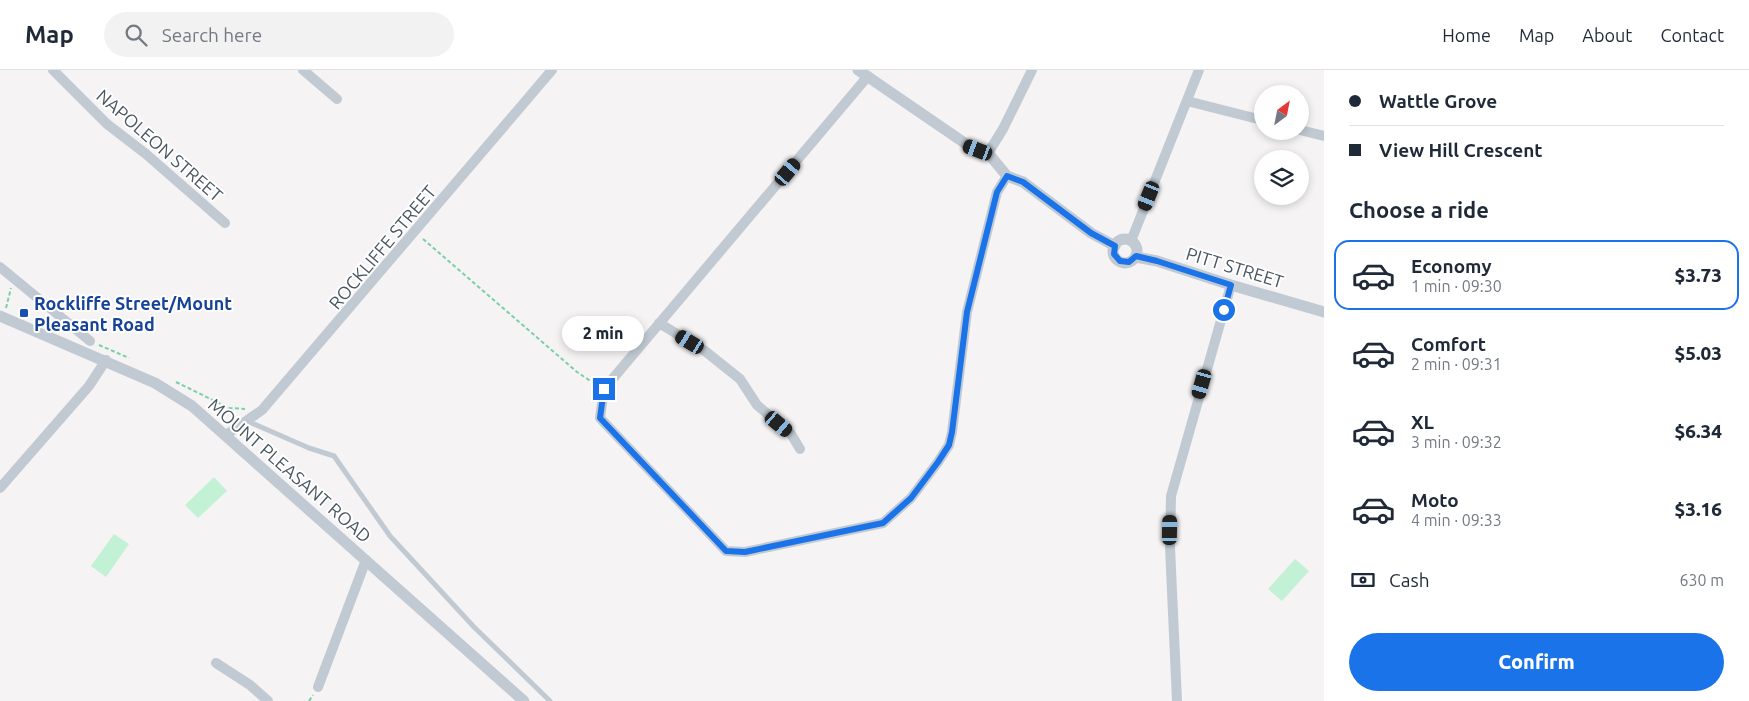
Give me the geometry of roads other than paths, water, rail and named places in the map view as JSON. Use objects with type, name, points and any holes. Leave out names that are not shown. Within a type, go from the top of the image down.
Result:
[{"type":"street","name":"NAPOLEON STREET","points":[[53,70],[107,124],[146,154],[225,223]]},
{"type":"street","points":[[303,70],[337,99]]},
{"type":"street","name":"ROCKLIFFE STREET","points":[[226,435],[262,410],[552,70]]},
{"type":"street","points":[[988,153],[1003,129],[1032,70]]},
{"type":"street","points":[[1131,241],[1199,70]]},
{"type":"street","points":[[1007,176],[997,192],[967,312],[949,445],[911,498],[883,523],[745,552],[726,551],[600,418],[604,389],[863,73],[968,146],[988,153],[1007,176],[1023,182],[1091,233],[1115,246]]},
{"type":"street","points":[[1187,100],[1254,118]]},
{"type":"street","points":[[1309,132],[1324,136]]},
{"type":"street","points":[[1122,240],[1131,241],[1136,248],[1136,256],[1129,262],[1120,261],[1114,254],[1115,246],[1122,240]]},
{"type":"street","name":"PITT STREET","points":[[1136,256],[1324,312]]},
{"type":"street","points":[[0,267],[90,341]]},
{"type":"street","points":[[1177,701],[1170,547],[1171,496],[1231,285]]},
{"type":"street","name":"MOUNT PLEASANT ROAD","points":[[2,317],[106,360],[155,383],[192,406],[524,701]]},
{"type":"street","points":[[659,323],[705,351],[740,378],[757,405],[791,434],[800,449]]},
{"type":"street","points":[[0,488],[89,386],[106,360]]},
{"type":"street","points":[[318,688],[366,560]]},
{"type":"street","points":[[216,663],[250,685],[268,701]]},
{"type":"lane","points":[[247,420],[309,448],[334,456],[390,536],[474,626],[550,701]]},
{"type":"place","name":"Rockliffe Street/Mount Pleasant Road","points":[[24,313]]}]
